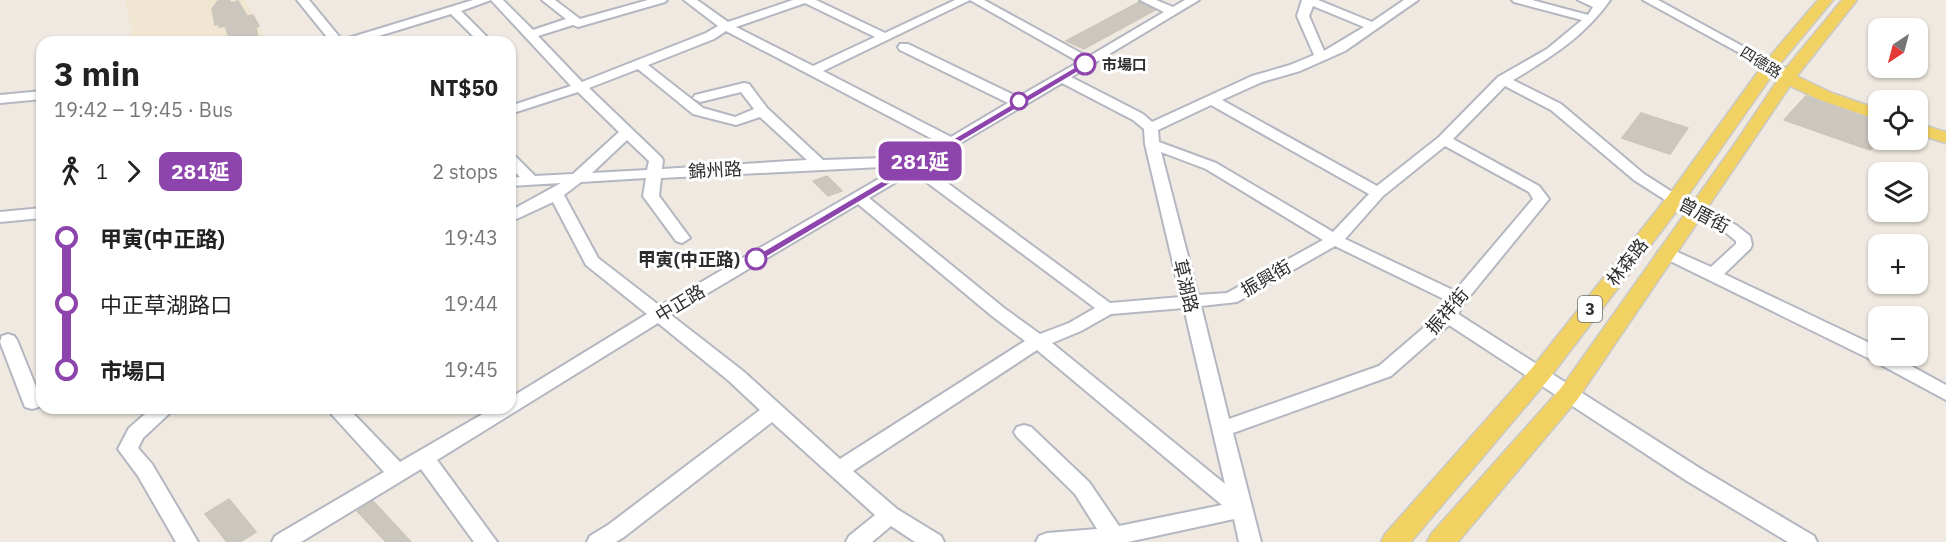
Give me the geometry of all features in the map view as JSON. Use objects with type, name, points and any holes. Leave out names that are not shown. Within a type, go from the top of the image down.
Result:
[{"type":"main road","name":"林森路","points":[[1395,542],[1540,374],[1779,71],[1826,0]]},
{"type":"main road","name":"林森路","points":[[1441,542],[1569,393],[1744,144],[1779,71],[1850,0]]},
{"type":"main road","name":"四德路","points":[[1779,71],[1868,111]]},
{"type":"main road","points":[[1928,132],[1946,138]]},
{"type":"street","points":[[303,0],[332,36]]},
{"type":"street","points":[[366,36],[485,0]]},
{"type":"street","points":[[497,0],[580,87],[656,160],[651,196],[682,238]]},
{"type":"street","points":[[548,0],[578,23],[661,0]]},
{"type":"street","points":[[690,0],[726,26],[952,142]]},
{"type":"street","points":[[516,108],[580,87],[710,36],[726,26],[805,0],[884,37]]},
{"type":"street","points":[[815,70],[964,0]]},
{"type":"street","points":[[975,0],[1088,62]]},
{"type":"street","points":[[1146,0],[1174,12]]},
{"type":"street","name":"中正路","points":[[516,403],[660,314],[1193,0]]},
{"type":"street","points":[[1321,57],[1303,16],[1308,0],[1371,26]]},
{"type":"street","points":[[1151,136],[1257,79],[1341,48],[1412,0]]},
{"type":"street","points":[[1518,0],[1591,19]]},
{"type":"street","points":[[1584,0],[1602,2]]},
{"type":"street","name":"四德路","points":[[1649,0],[1779,71]]},
{"type":"street","name":"振興街","points":[[840,470],[1038,341],[1074,327],[1107,309],[1231,298],[1335,240],[1378,193],[1444,140],[1503,80],[1551,52],[1591,19],[1602,2]]},
{"type":"street","points":[[453,10],[480,36]]},
{"type":"street","points":[[531,35],[575,20]]},
{"type":"street","points":[[904,47],[1017,102]]},
{"type":"street","points":[[638,63],[698,111],[736,121],[762,111]]},
{"type":"street","points":[[1062,78],[1138,117],[1151,136],[1211,166],[1335,240],[1458,299]]},
{"type":"street","name":"曾厝街","points":[[1503,80],[1556,107],[1639,177],[1675,200],[1730,228],[1744,239],[1744,245],[1713,275]]},
{"type":"street","points":[[700,98],[744,87],[762,111],[819,164]]},
{"type":"street","points":[[0,99],[36,96]]},
{"type":"street","points":[[1213,101],[1378,193]]},
{"type":"street","points":[[516,214],[577,179],[604,151],[627,132]]},
{"type":"street","name":"草湖路","points":[[1151,136],[1250,542]]},
{"type":"street","name":"振祥街","points":[[1221,430],[1386,371],[1448,316],[1458,299],[1542,199],[1533,189],[1444,140]]},
{"type":"street","points":[[917,163],[1107,309]]},
{"type":"street","name":"錦州路","points":[[516,182],[819,164],[917,163]]},
{"type":"street","points":[[516,165],[532,181]]},
{"type":"street","points":[[556,193],[592,261],[736,376],[772,411],[890,515],[933,542]]},
{"type":"street","points":[[860,198],[1242,509]]},
{"type":"street","points":[[0,217],[36,214]]},
{"type":"street","points":[[1666,252],[1868,350]]},
{"type":"street","points":[[1448,316],[1694,476],[1806,542]]},
{"type":"street","points":[[8,340],[32,402],[36,400]]},
{"type":"street","points":[[1898,366],[1946,393]]},
{"type":"street","points":[[598,542],[616,531],[772,411]]},
{"type":"street","points":[[158,414],[136,433],[128,448],[145,470],[187,542]]},
{"type":"street","points":[[342,414],[399,474]]},
{"type":"street","name":"中正路","points":[[283,542],[498,414]]},
{"type":"street","points":[[1024,432],[1082,488],[1114,536]]},
{"type":"street","points":[[425,459],[486,542]]},
{"type":"street","points":[[1047,542],[1114,536],[1242,509]]},
{"type":"street","points":[[857,542],[890,515]]},
{"type":"shaded area","points":[[125,0],[245,0],[264,36],[129,36],[132,32]]},
{"type":"building","points":[[229,0],[231,3],[238,1],[247,16],[253,15],[259,26],[256,28],[258,36],[229,36],[225,26],[215,25],[212,9],[218,1]]},
{"type":"building","points":[[1139,2],[1155,10],[1084,49],[1066,41]]},
{"type":"building","points":[[1806,96],[1868,118],[1868,149],[1784,120]]},
{"type":"building","points":[[1641,113],[1688,128],[1670,154],[1622,138]]},
{"type":"building","points":[[827,176],[842,191],[828,196],[813,181]]},
{"type":"building","points":[[229,499],[256,532],[240,542],[227,542],[205,514]]},
{"type":"building","points":[[373,501],[411,542],[386,542],[357,511]]},
{"type":"bus line","name":"281延","points":[[756,259],[1017,102],[1085,64]]},
{"type":"place","name":"市場口","points":[[1085,64]]},
{"type":"place","name":"甲寅(中正路)","points":[[756,259]]}]
